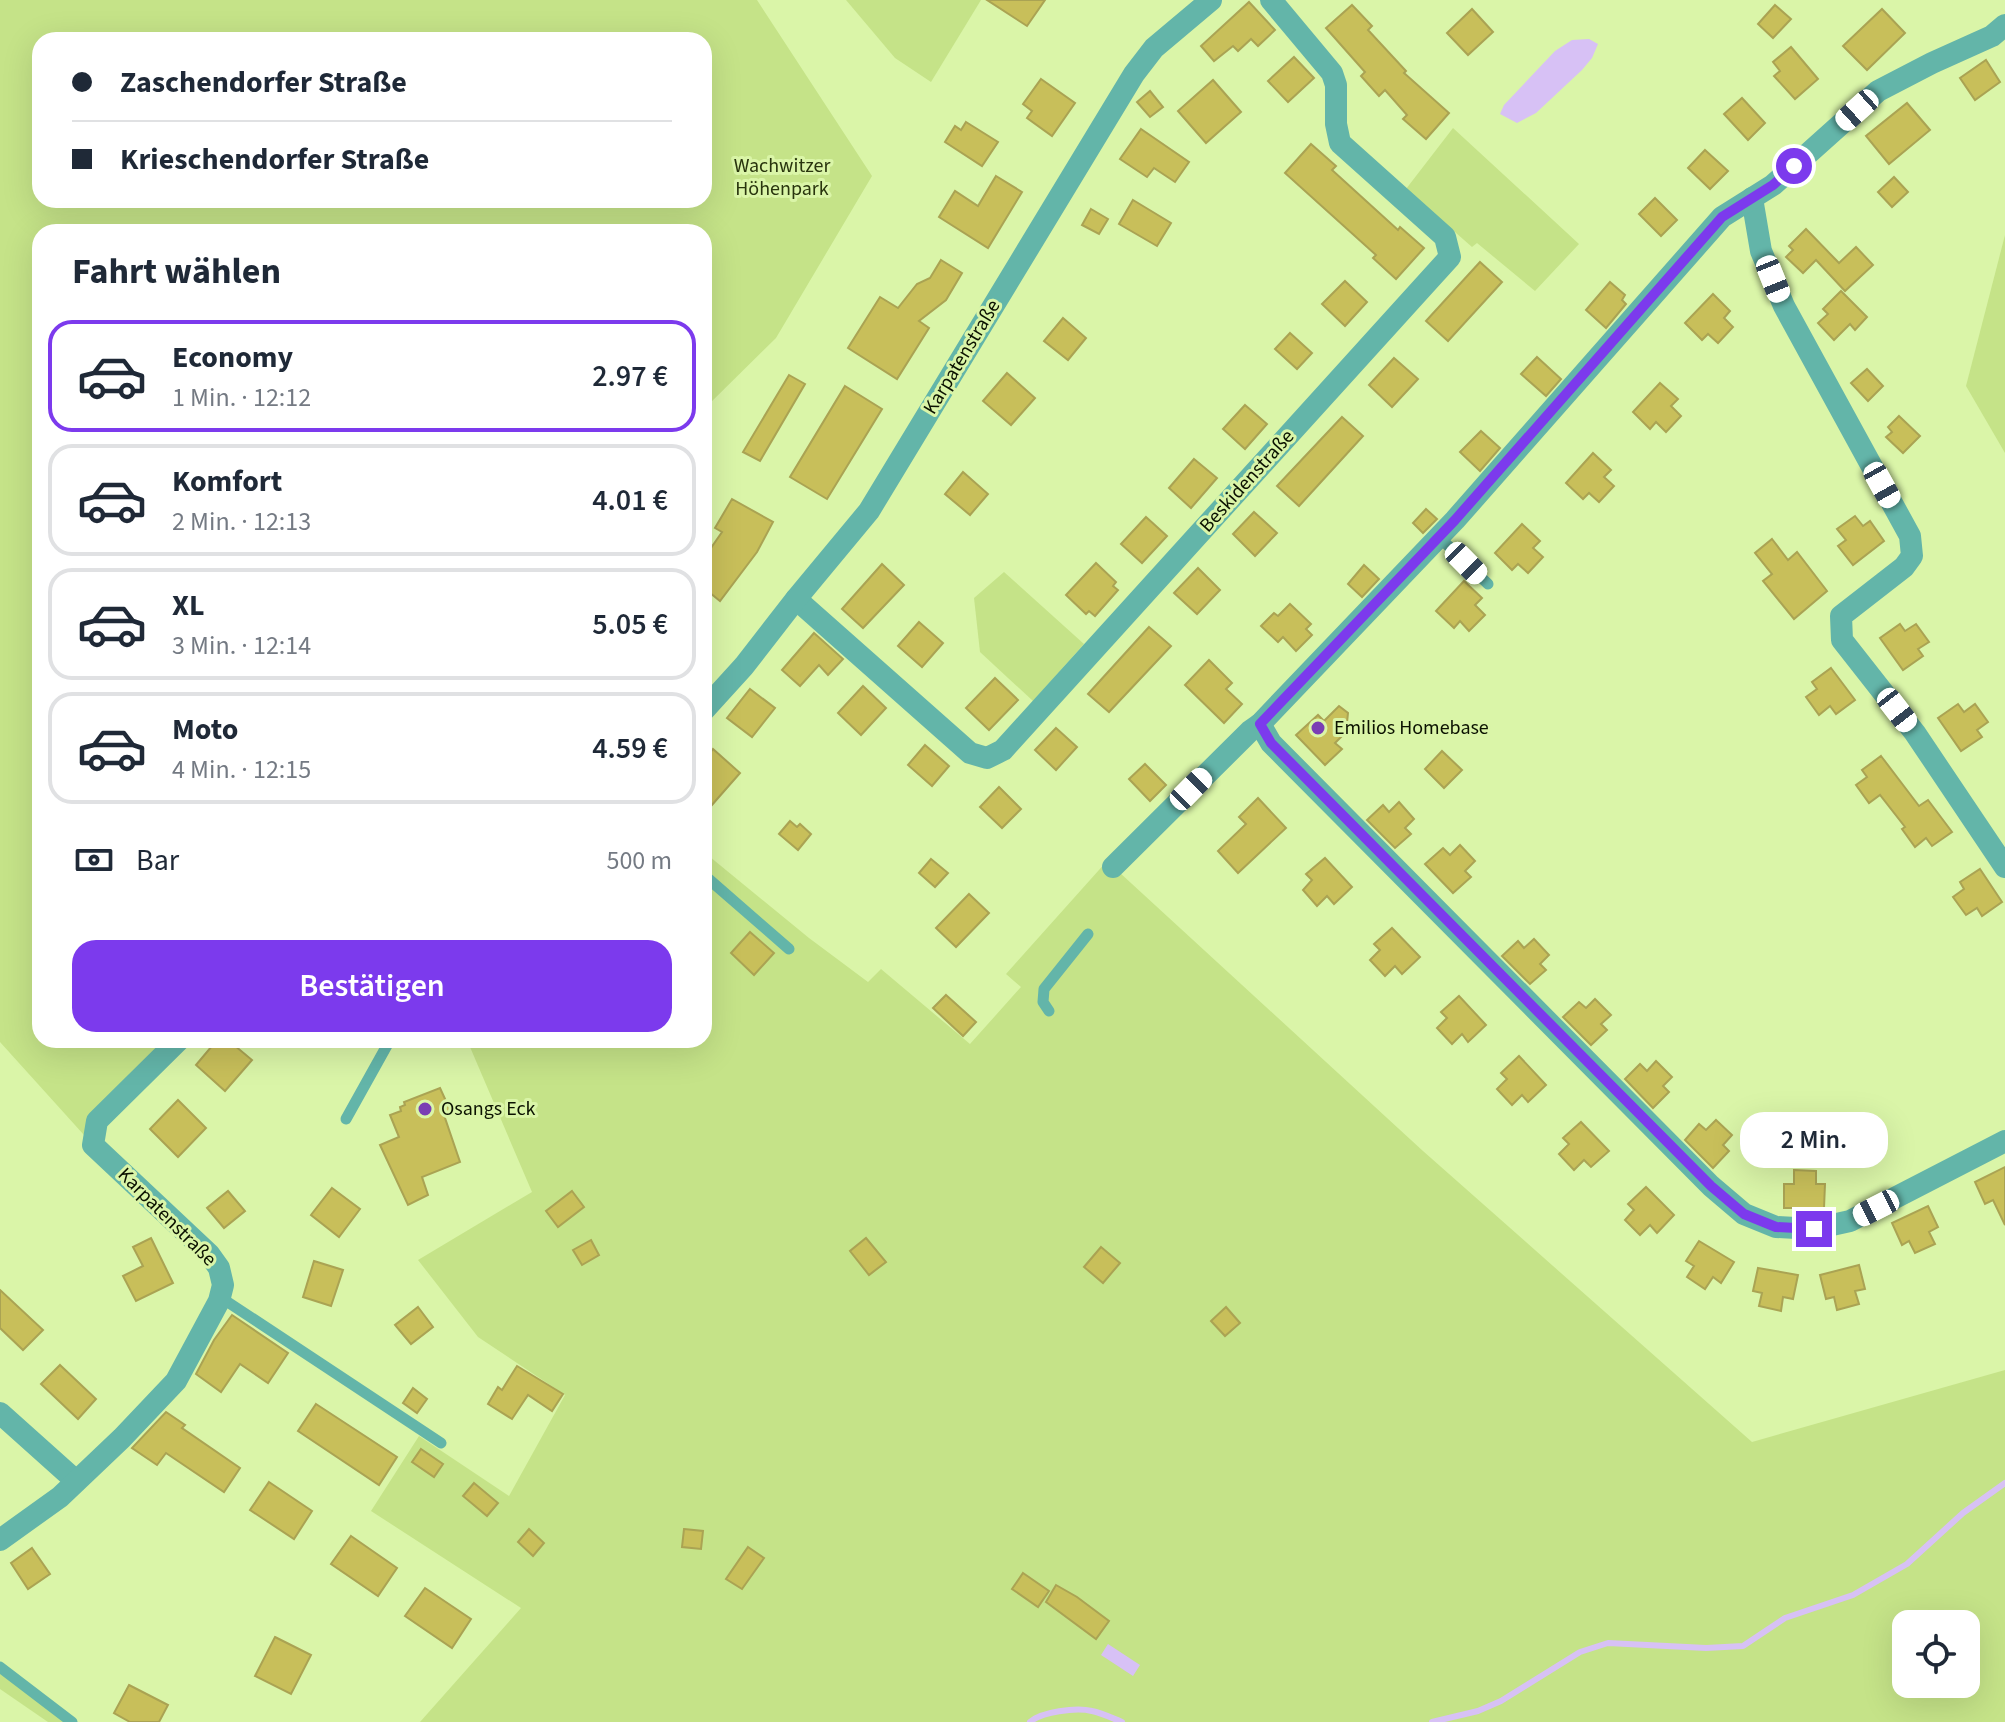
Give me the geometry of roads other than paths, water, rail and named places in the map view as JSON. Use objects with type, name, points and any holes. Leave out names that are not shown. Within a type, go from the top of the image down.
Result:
[{"type":"street","name":"Karpatenstraße","points":[[712,701],[869,511],[1134,74],[1154,48],[1211,0]]},
{"type":"street","name":"Beskidenstraße","points":[[796,599],[970,753],[987,758],[1003,750],[1450,257],[1445,237],[1340,143],[1336,124],[1336,85],[1332,73],[1271,0]]},
{"type":"street","points":[[1113,867],[1260,724],[1439,537],[1722,217],[1773,185],[1878,91],[1992,36],[2005,25]]},
{"type":"street","points":[[1752,198],[1761,251],[1784,306],[1910,536],[1912,556],[1904,567],[1841,616],[1842,640],[1915,733],[2005,867]]},
{"type":"street","points":[[1260,724],[1271,743],[1711,1186],[1744,1214],[1776,1227],[1814,1229],[1850,1221],[2005,1141]]},
{"type":"street","name":"Karpatenstraße","points":[[171,1048],[97,1121],[93,1145],[209,1254],[219,1268],[223,1285],[220,1297]]},
{"type":"street","points":[[0,1540],[43,1510],[76,1481],[176,1381],[220,1297]]},
{"type":"street","points":[[0,1413],[76,1481]]},
{"type":"lane","points":[[1439,537],[1488,584]]},
{"type":"lane","points":[[712,882],[789,949]]},
{"type":"lane","points":[[1049,1011],[1043,1002],[1044,989],[1088,934]]},
{"type":"lane","points":[[346,1119],[386,1048]]},
{"type":"lane","points":[[220,1297],[441,1443]]},
{"type":"lane","points":[[0,1667],[72,1722]]},
{"type":"waterway","points":[[1432,1722],[1478,1711],[1501,1701],[1580,1652],[1608,1643],[1706,1648],[1743,1646],[1785,1618],[1853,1595],[1907,1564],[1963,1513],[2005,1483]]},
{"type":"waterway","points":[[1030,1722],[1050,1713],[1077,1710],[1096,1712],[1122,1722]]},
{"type":"place","name":"Emilios Homebase","points":[[1318,728]]},
{"type":"place","name":"Osangs Eck","points":[[425,1109]]},
{"type":"park label","name":"Wachwitzer Höhenpark","points":[[782,178]]}]
